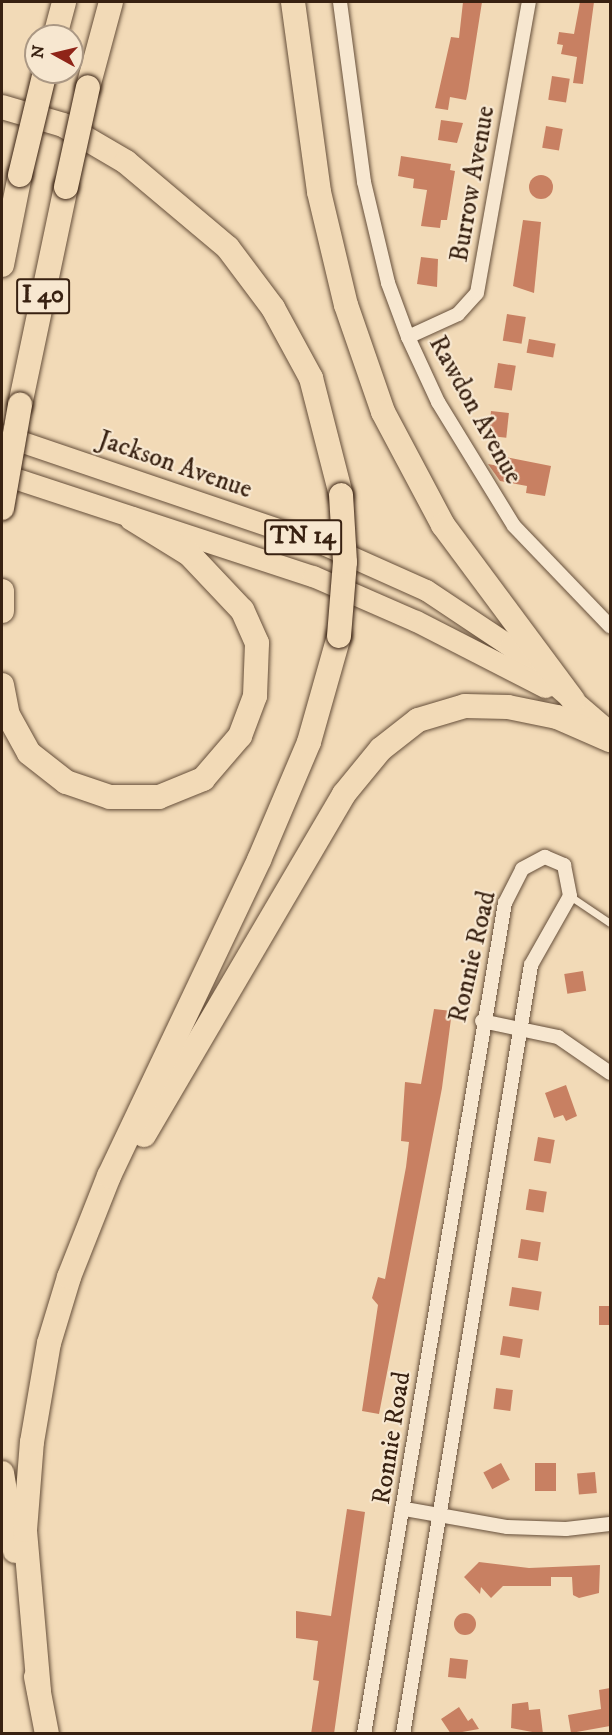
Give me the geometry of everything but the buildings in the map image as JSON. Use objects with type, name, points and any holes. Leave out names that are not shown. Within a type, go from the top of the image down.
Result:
[{"type":"highway","points":[[58,24],[64,2]]},
{"type":"highway","name":"I 40","points":[[2,508],[20,405],[66,187],[88,87],[111,2]]},
{"type":"highway","points":[[293,2],[319,192],[346,305],[383,412],[443,525],[573,700]]},
{"type":"highway","name":"I 40","points":[[2,265],[20,175],[42,84]]},
{"type":"highway","points":[[2,107],[63,125],[126,162],[184,206],[228,248],[273,308],[311,378],[341,495],[345,562],[339,636],[309,742],[260,860],[109,1176],[69,1277],[47,1355],[32,1442],[26,1519],[39,1691]]},
{"type":"highway","points":[[2,685],[8,715],[29,753],[66,782],[110,797],[159,797],[203,779],[240,736],[255,696],[257,643],[242,610],[189,554],[132,519]]},
{"type":"highway","points":[[2,591],[2,611]]},
{"type":"highway","points":[[69,1277],[120,1177],[332,814],[381,748],[418,720],[465,706],[508,707],[557,717],[610,740]]},
{"type":"highway","points":[[2,1473],[47,1734]]},
{"type":"main road","name":"Jackson Avenue","points":[[2,435],[323,544],[426,590],[472,618],[610,732]]},
{"type":"main road","name":"Jackson Avenue","points":[[2,474],[132,519],[313,576],[416,621],[573,700]]},
{"type":"street","name":"Rawdon Avenue","points":[[340,2],[365,189],[383,266],[408,337],[438,402],[514,526],[610,626]]},
{"type":"street","name":"Burrow Avenue","points":[[408,337],[458,314],[477,293],[530,2]]},
{"type":"street","name":"Ronnie Road","points":[[364,1734],[405,1509],[482,1021],[505,903],[522,869],[544,857],[564,865],[570,897]]},
{"type":"street","points":[[403,1734],[442,1516],[531,965],[570,897]]},
{"type":"street","points":[[482,1021],[521,1027],[558,1037],[610,1073]]},
{"type":"street","points":[[405,1509],[507,1527],[566,1529],[610,1524]]},
{"type":"lane","points":[[570,897],[610,923]]}]
